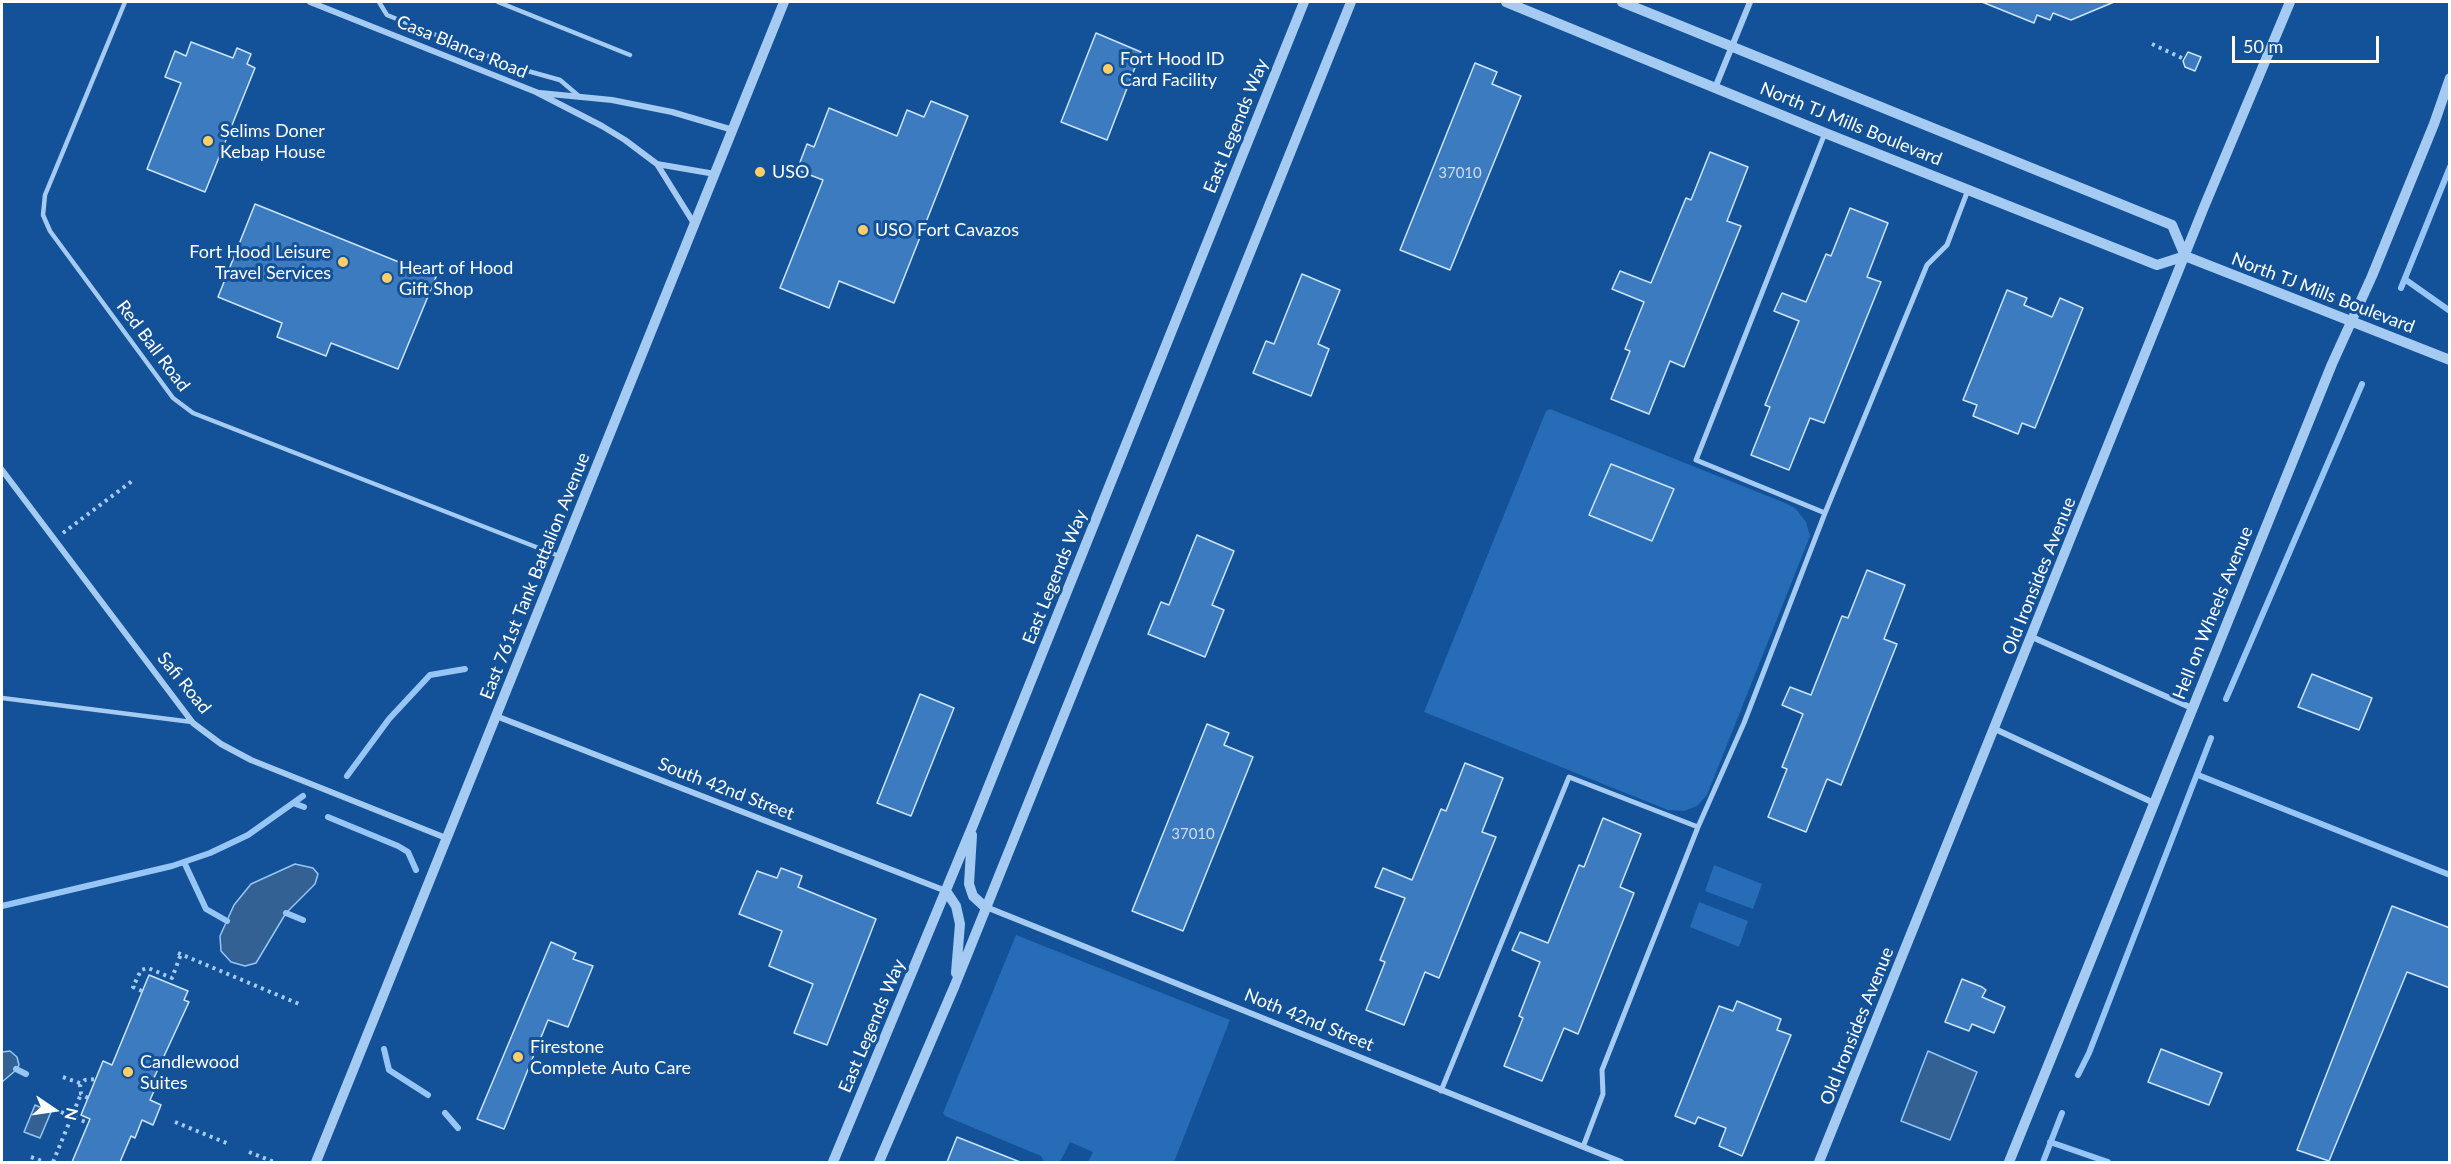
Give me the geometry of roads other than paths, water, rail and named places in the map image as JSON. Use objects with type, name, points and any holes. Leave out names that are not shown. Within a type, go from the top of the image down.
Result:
[{"type":"street","name":"Casa Blanca Road","points":[[310,2],[536,92],[602,126],[657,164],[695,225]]},
{"type":"street","name":"East 761st Tank Battalion Avenue","points":[[316,1162],[784,2]]},
{"type":"street","name":"East Legends Way","points":[[833,1162],[973,825],[1304,2]]},
{"type":"street","points":[[879,1162],[955,985],[1351,2]]},
{"type":"street","name":"North TJ Mills Boulevard","points":[[1506,2],[1825,133],[1969,188],[2157,265],[2185,256],[2450,360]]},
{"type":"street","name":"North TJ Mills Boulevard","points":[[1622,2],[2172,225],[2185,256]]},
{"type":"street","points":[[1715,88],[1750,2]]},
{"type":"street","name":"Old Ironsides Avenue","points":[[1819,1162],[2289,2]]},
{"type":"street","name":"Hell on Wheels Avenue","points":[[2009,1162],[2192,708],[2434,124],[2450,78]]},
{"type":"street","name":"Casa Blanca Road","points":[[536,92],[612,100],[672,112],[733,130]]},
{"type":"street","points":[[1825,133],[1696,460],[1825,513]]},
{"type":"street","name":"Casa Blanca Road","points":[[657,164],[715,174]]},
{"type":"street","points":[[1583,1147],[1604,1094],[1602,1070],[1698,827],[1744,723],[1825,513],[1927,265],[1947,245],[1969,188]]},
{"type":"street","name":"Safi Road","points":[[2,470],[193,723],[221,744],[251,760],[446,838]]},
{"type":"street","points":[[2032,637],[2192,708]]},
{"type":"street","name":"South 42nd Street","points":[[496,716],[946,891]]},
{"type":"street","points":[[1995,729],[2154,803]]},
{"type":"street","points":[[1441,1091],[1569,777],[1698,827]]},
{"type":"street","points":[[973,825],[969,884],[973,896],[985,907]]},
{"type":"street","points":[[946,891],[956,906],[960,924],[955,985]]},
{"type":"street","name":"Noth 42nd Street","points":[[985,907],[1621,1162]]},
{"type":"lane","name":"Red Ball Road","points":[[125,2],[45,195],[44,215],[50,231],[173,398],[193,413],[560,556]]},
{"type":"lane","points":[[379,2],[387,15],[517,68],[560,80],[580,97]]},
{"type":"lane","points":[[498,2],[630,55]]},
{"type":"lane","points":[[2,698],[193,723]]},
{"type":"waterway","points":[[2401,288],[2450,167]]},
{"type":"waterway","points":[[2406,280],[2450,311]]},
{"type":"waterway","points":[[2226,699],[2362,384]]},
{"type":"waterway","points":[[347,776],[389,719],[430,675],[465,669]]},
{"type":"waterway","points":[[2078,1075],[2089,1053],[2211,738]]},
{"type":"waterway","points":[[2198,775],[2450,875]]},
{"type":"waterway","points":[[2,906],[172,866],[210,853],[248,835],[303,796]]},
{"type":"waterway","points":[[293,803],[304,807]]},
{"type":"waterway","points":[[328,817],[408,852],[416,870]]},
{"type":"waterway","points":[[184,862],[206,909],[227,921]]},
{"type":"waterway","points":[[286,913],[303,920]]},
{"type":"waterway","points":[[384,1049],[389,1070],[428,1095]]},
{"type":"waterway","points":[[16,1069],[26,1074]]},
{"type":"waterway","points":[[445,1113],[458,1128]]},
{"type":"waterway","points":[[2043,1162],[2062,1113]]},
{"type":"waterway","points":[[2050,1142],[2108,1162]]},
{"type":"place","name":"Fort Hood ID Card Facility","points":[[1108,69]]},
{"type":"place","name":"Selims Doner Kebap House","points":[[208,141]]},
{"type":"place","name":"USO","points":[[760,172]]},
{"type":"place","name":"USO Fort Cavazos","points":[[863,230]]},
{"type":"place","name":"Fort Hood Leisure Travel Services","points":[[343,262]]},
{"type":"place","name":"Heart of Hood Gift Shop","points":[[387,278]]},
{"type":"place","name":"Firestone Complete Auto Care","points":[[518,1057]]},
{"type":"place","name":"Candlewood Suites","points":[[128,1072]]}]
